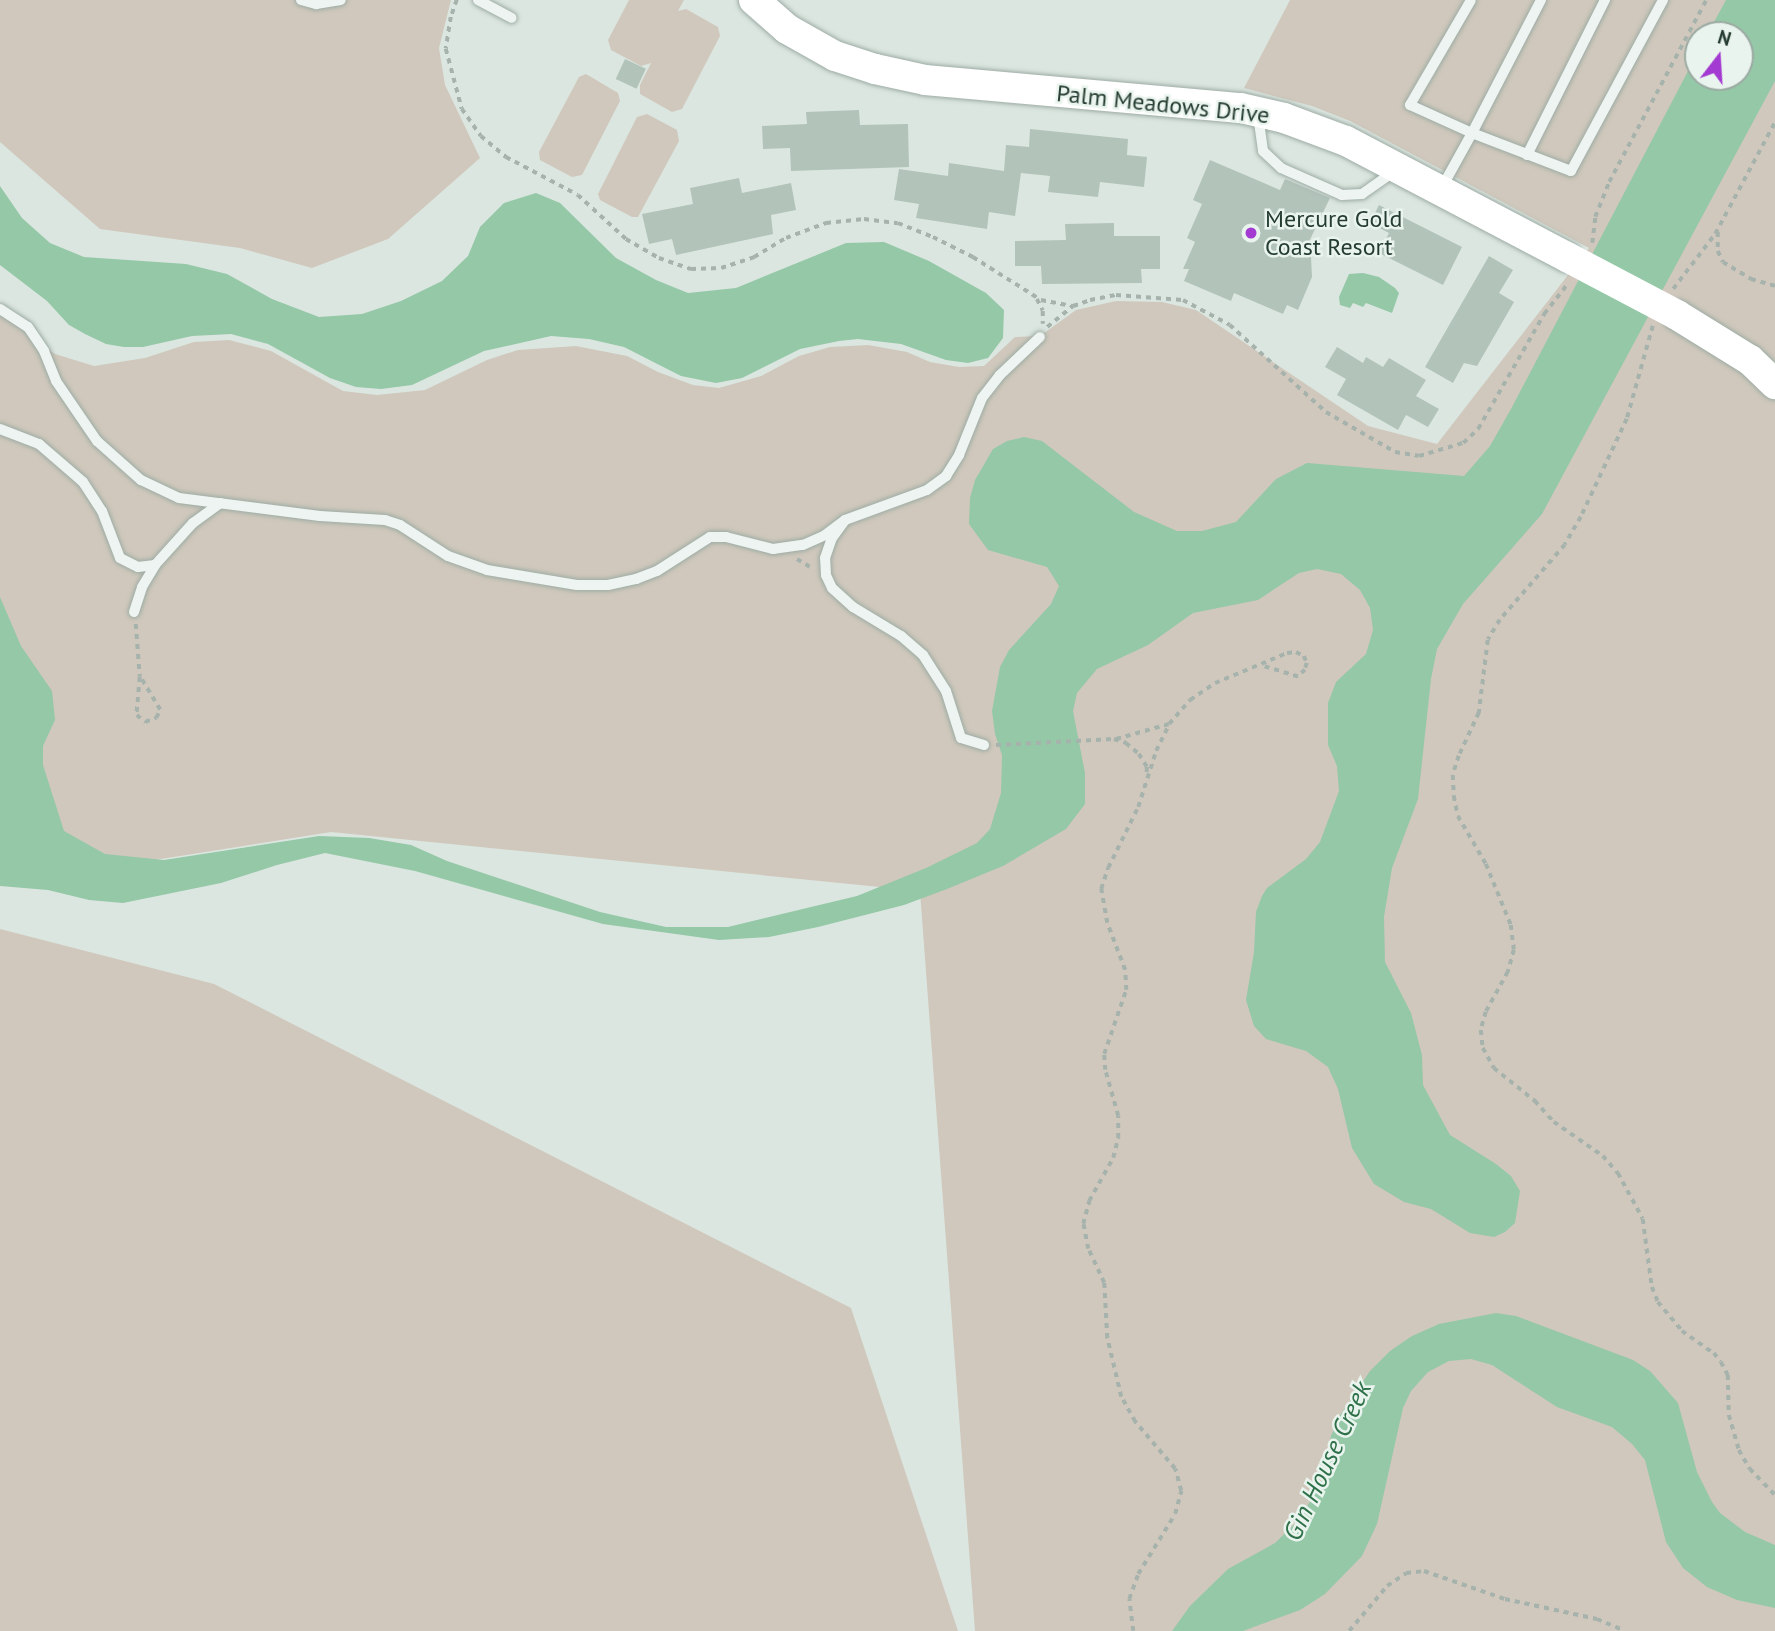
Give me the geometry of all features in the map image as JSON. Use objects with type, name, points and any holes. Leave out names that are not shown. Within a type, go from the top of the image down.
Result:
[{"type":"street","name":"Palm Meadows Drive","points":[[754,0],[799,36],[835,56],[875,69],[925,80],[1258,112],[1284,118],[1346,141],[1666,311],[1750,360],[1775,384]]},
{"type":"lane","points":[[301,0],[316,4],[341,0]]},
{"type":"lane","points":[[478,0],[512,18]]},
{"type":"lane","points":[[1471,0],[1410,106],[1571,172],[1663,0]]},
{"type":"lane","points":[[1441,190],[1541,0]]},
{"type":"lane","points":[[1528,155],[1605,0]]},
{"type":"lane","points":[[1258,112],[1263,151],[1281,168],[1342,195],[1362,194],[1399,168]]},
{"type":"lane","points":[[0,309],[27,327],[44,351],[56,381],[97,441],[141,480],[189,502],[194,509],[193,523]]},
{"type":"lane","points":[[179,498],[320,516],[385,520],[400,525],[448,556],[487,570],[577,585],[608,585],[657,572],[710,537],[726,537],[773,549],[803,545],[825,535],[845,520],[927,490],[946,476],[959,455],[982,398],[1000,375],[1040,337]]},
{"type":"lane","points":[[0,429],[39,444],[83,482],[102,511],[120,558],[138,567],[155,565]]},
{"type":"lane","points":[[134,612],[142,587],[155,565],[193,523],[221,503]]},
{"type":"lane","points":[[845,520],[832,538],[825,558],[826,575],[832,588],[853,607],[901,636],[923,655],[946,691],[961,738],[984,746]]},
{"type":"path","points":[[457,0],[446,48],[462,108],[481,136],[506,157],[578,195],[626,239],[659,258],[691,269],[721,268],[754,257],[786,239],[826,223],[864,219],[898,223],[933,237],[973,257],[1035,296],[1073,306]]},
{"type":"path","points":[[1040,337],[1053,320],[1073,306],[1115,295],[1183,300],[1230,325],[1326,412],[1395,452],[1419,456],[1463,443],[1478,429],[1575,263],[1592,242],[1595,217],[1609,182],[1706,0]]},
{"type":"path","points":[[1775,122],[1719,226],[1666,311],[1628,419],[1581,517],[1565,545],[1500,620],[1488,640],[1479,713],[1453,775],[1458,816],[1486,864],[1511,925],[1514,950],[1508,972],[1486,1012],[1482,1030],[1483,1048],[1494,1068],[1535,1101],[1554,1122],[1602,1156],[1618,1172],[1643,1219],[1652,1287],[1658,1302],[1682,1331],[1714,1353],[1721,1362],[1728,1375],[1729,1415],[1739,1450],[1750,1469],[1775,1495]]},
{"type":"path","points":[[1719,226],[1718,251],[1723,262],[1751,279],[1775,286]]},
{"type":"path","points":[[1035,296],[1043,311],[1044,322],[1040,337]]},
{"type":"path","points":[[773,549],[811,568],[832,588]]},
{"type":"path","points":[[134,612],[140,677],[136,715],[145,722],[156,718],[160,710],[140,677]]},
{"type":"path","points":[[1133,1631],[1129,1625],[1129,1599],[1138,1574],[1175,1514],[1181,1491],[1175,1469],[1135,1422],[1121,1397],[1107,1338],[1104,1283],[1088,1249],[1083,1224],[1088,1201],[1113,1158],[1118,1138],[1118,1116],[1105,1070],[1104,1054],[1126,990],[1125,970],[1107,923],[1101,889],[1108,868],[1138,807],[1156,751],[1170,724],[1190,700],[1215,683],[1296,652],[1307,663],[1305,670],[1297,677],[1261,666]]},
{"type":"path","points":[[984,746],[1114,739],[1170,724]]},
{"type":"path","points":[[1114,739],[1126,743],[1139,754],[1147,767],[1147,780]]},
{"type":"path","points":[[1349,1631],[1388,1586],[1406,1573],[1424,1572],[1505,1599],[1597,1619],[1625,1631]]},
{"type":"shaded area","points":[[0,0],[451,0],[439,48],[445,85],[480,158],[388,239],[312,268],[240,248],[100,229],[0,142]]},
{"type":"shaded area","points":[[629,0],[684,0],[678,11],[686,9],[718,27],[720,36],[682,109],[672,112],[640,94],[640,85],[651,63],[641,66],[611,50],[608,40]]},
{"type":"shaded area","points":[[1290,0],[1775,0],[1775,1631],[975,1631],[920,891],[331,832],[66,874],[0,865],[0,304],[17,326],[55,354],[94,366],[145,358],[194,342],[229,340],[271,351],[343,391],[377,395],[425,390],[487,360],[518,350],[576,346],[627,356],[658,372],[693,385],[719,388],[761,376],[799,356],[830,347],[868,345],[907,352],[930,362],[959,367],[984,366],[1015,337],[1040,336],[1076,310],[1116,301],[1162,302],[1196,310],[1368,426],[1437,444],[1589,248],[1350,121],[1312,106],[1244,88]]},
{"type":"shaded area","points":[[586,74],[618,93],[620,101],[582,175],[572,177],[540,160],[539,152],[579,77]]},
{"type":"shaded area","points":[[647,114],[677,130],[679,141],[638,217],[632,217],[600,200],[598,194],[637,117]]},
{"type":"shaded area","points":[[0,929],[214,984],[851,1308],[958,1631],[0,1631]]},
{"type":"water","points":[[1726,0],[1775,0],[1775,81],[1542,514],[1463,604],[1437,649],[1431,679],[1418,799],[1392,868],[1384,917],[1385,962],[1411,1013],[1422,1055],[1423,1085],[1450,1135],[1511,1176],[1520,1191],[1515,1223],[1505,1232],[1494,1237],[1470,1233],[1431,1209],[1404,1202],[1374,1184],[1352,1148],[1338,1089],[1328,1067],[1306,1051],[1266,1039],[1254,1026],[1246,1000],[1254,952],[1256,912],[1262,896],[1267,888],[1306,859],[1320,842],[1339,791],[1337,766],[1328,745],[1328,703],[1336,682],[1366,654],[1373,630],[1370,608],[1360,590],[1341,574],[1317,569],[1299,573],[1258,600],[1193,613],[1148,645],[1097,669],[1077,693],[1073,711],[1085,773],[1085,804],[1066,829],[1003,866],[947,889],[904,905],[818,927],[769,937],[719,940],[603,924],[415,871],[325,853],[221,883],[123,903],[89,900],[48,890],[0,886],[0,597],[21,646],[52,691],[55,720],[43,746],[43,765],[64,831],[105,854],[164,860],[319,836],[369,838],[411,845],[447,861],[600,912],[666,927],[728,927],[857,896],[926,868],[977,843],[990,829],[1001,793],[1002,755],[995,734],[992,711],[1000,667],[1009,650],[1051,604],[1059,586],[1047,567],[988,550],[969,524],[970,498],[975,480],[993,449],[1007,441],[1024,437],[1042,441],[1134,512],[1177,531],[1202,531],[1236,522],[1276,479],[1307,463],[1464,476],[1490,446],[1511,409],[1684,79],[1684,91],[1754,91],[1754,21],[1715,21]]},
{"type":"water","points":[[0,186],[22,218],[50,243],[84,257],[186,264],[227,274],[272,299],[319,317],[362,314],[401,301],[442,281],[468,256],[480,227],[504,203],[536,193],[560,203],[616,258],[656,280],[688,293],[736,288],[846,243],[884,242],[929,261],[986,293],[1004,310],[1003,338],[988,358],[968,363],[946,360],[901,344],[858,339],[839,341],[800,349],[742,378],[716,383],[681,376],[624,347],[589,339],[551,336],[484,351],[412,385],[381,389],[356,387],[330,378],[268,344],[231,334],[192,336],[143,347],[124,347],[106,344],[69,325],[47,301],[0,265]]},
{"type":"water","points":[[1363,273],[1379,277],[1399,293],[1392,313],[1366,303],[1363,307],[1353,303],[1350,308],[1340,305],[1339,297],[1349,274]]},
{"type":"water","name":"Gin House Creek","points":[[1496,1313],[1516,1316],[1633,1360],[1650,1371],[1678,1403],[1697,1472],[1712,1502],[1720,1513],[1745,1532],[1775,1545],[1775,1608],[1737,1600],[1707,1587],[1683,1568],[1666,1542],[1645,1460],[1632,1444],[1612,1427],[1557,1407],[1492,1365],[1471,1359],[1449,1361],[1428,1372],[1411,1391],[1403,1408],[1377,1524],[1362,1556],[1325,1594],[1300,1610],[1243,1631],[1172,1631],[1190,1606],[1228,1569],[1275,1543],[1300,1519],[1323,1479],[1331,1436],[1339,1417],[1370,1371],[1390,1351],[1412,1336],[1439,1324]]},
{"type":"building","points":[[625,59],[646,69],[637,89],[616,79]]},
{"type":"building","points":[[859,110],[860,125],[908,124],[909,167],[791,171],[790,148],[763,149],[762,126],[807,124],[806,112]]},
{"type":"building","points":[[1030,129],[1128,139],[1127,155],[1147,157],[1144,187],[1100,182],[1098,197],[1048,192],[1050,176],[1021,173],[1015,216],[989,212],[987,229],[916,218],[919,204],[894,200],[899,169],[948,176],[949,163],[1004,171],[1006,145],[1029,147]]},
{"type":"building","name":"Mercure Gold Coast Resort","points":[[1210,160],[1280,190],[1285,179],[1330,198],[1304,252],[1311,257],[1312,277],[1298,310],[1287,305],[1283,314],[1234,293],[1231,301],[1184,281],[1189,269],[1183,269],[1195,242],[1187,238],[1202,204],[1193,200]]},
{"type":"building","points":[[739,178],[742,193],[791,183],[796,210],[771,215],[773,234],[676,255],[672,239],[649,244],[642,214],[693,204],[690,188]]},
{"type":"building","points":[[1379,205],[1462,247],[1443,285],[1379,253],[1389,233],[1370,223]]},
{"type":"building","points":[[1114,223],[1114,236],[1160,236],[1160,269],[1141,269],[1142,283],[1042,284],[1041,266],[1015,266],[1015,241],[1066,240],[1065,224]]},
{"type":"building","points":[[1489,256],[1513,270],[1499,293],[1514,302],[1477,366],[1464,363],[1453,383],[1425,367]]},
{"type":"building","points":[[1337,347],[1363,363],[1366,357],[1383,367],[1389,358],[1426,380],[1416,396],[1439,409],[1428,427],[1406,415],[1398,430],[1337,395],[1346,379],[1325,367]]},
{"type":"place","name":"Mercure Gold Coast Resort","points":[[1251,233]]}]
